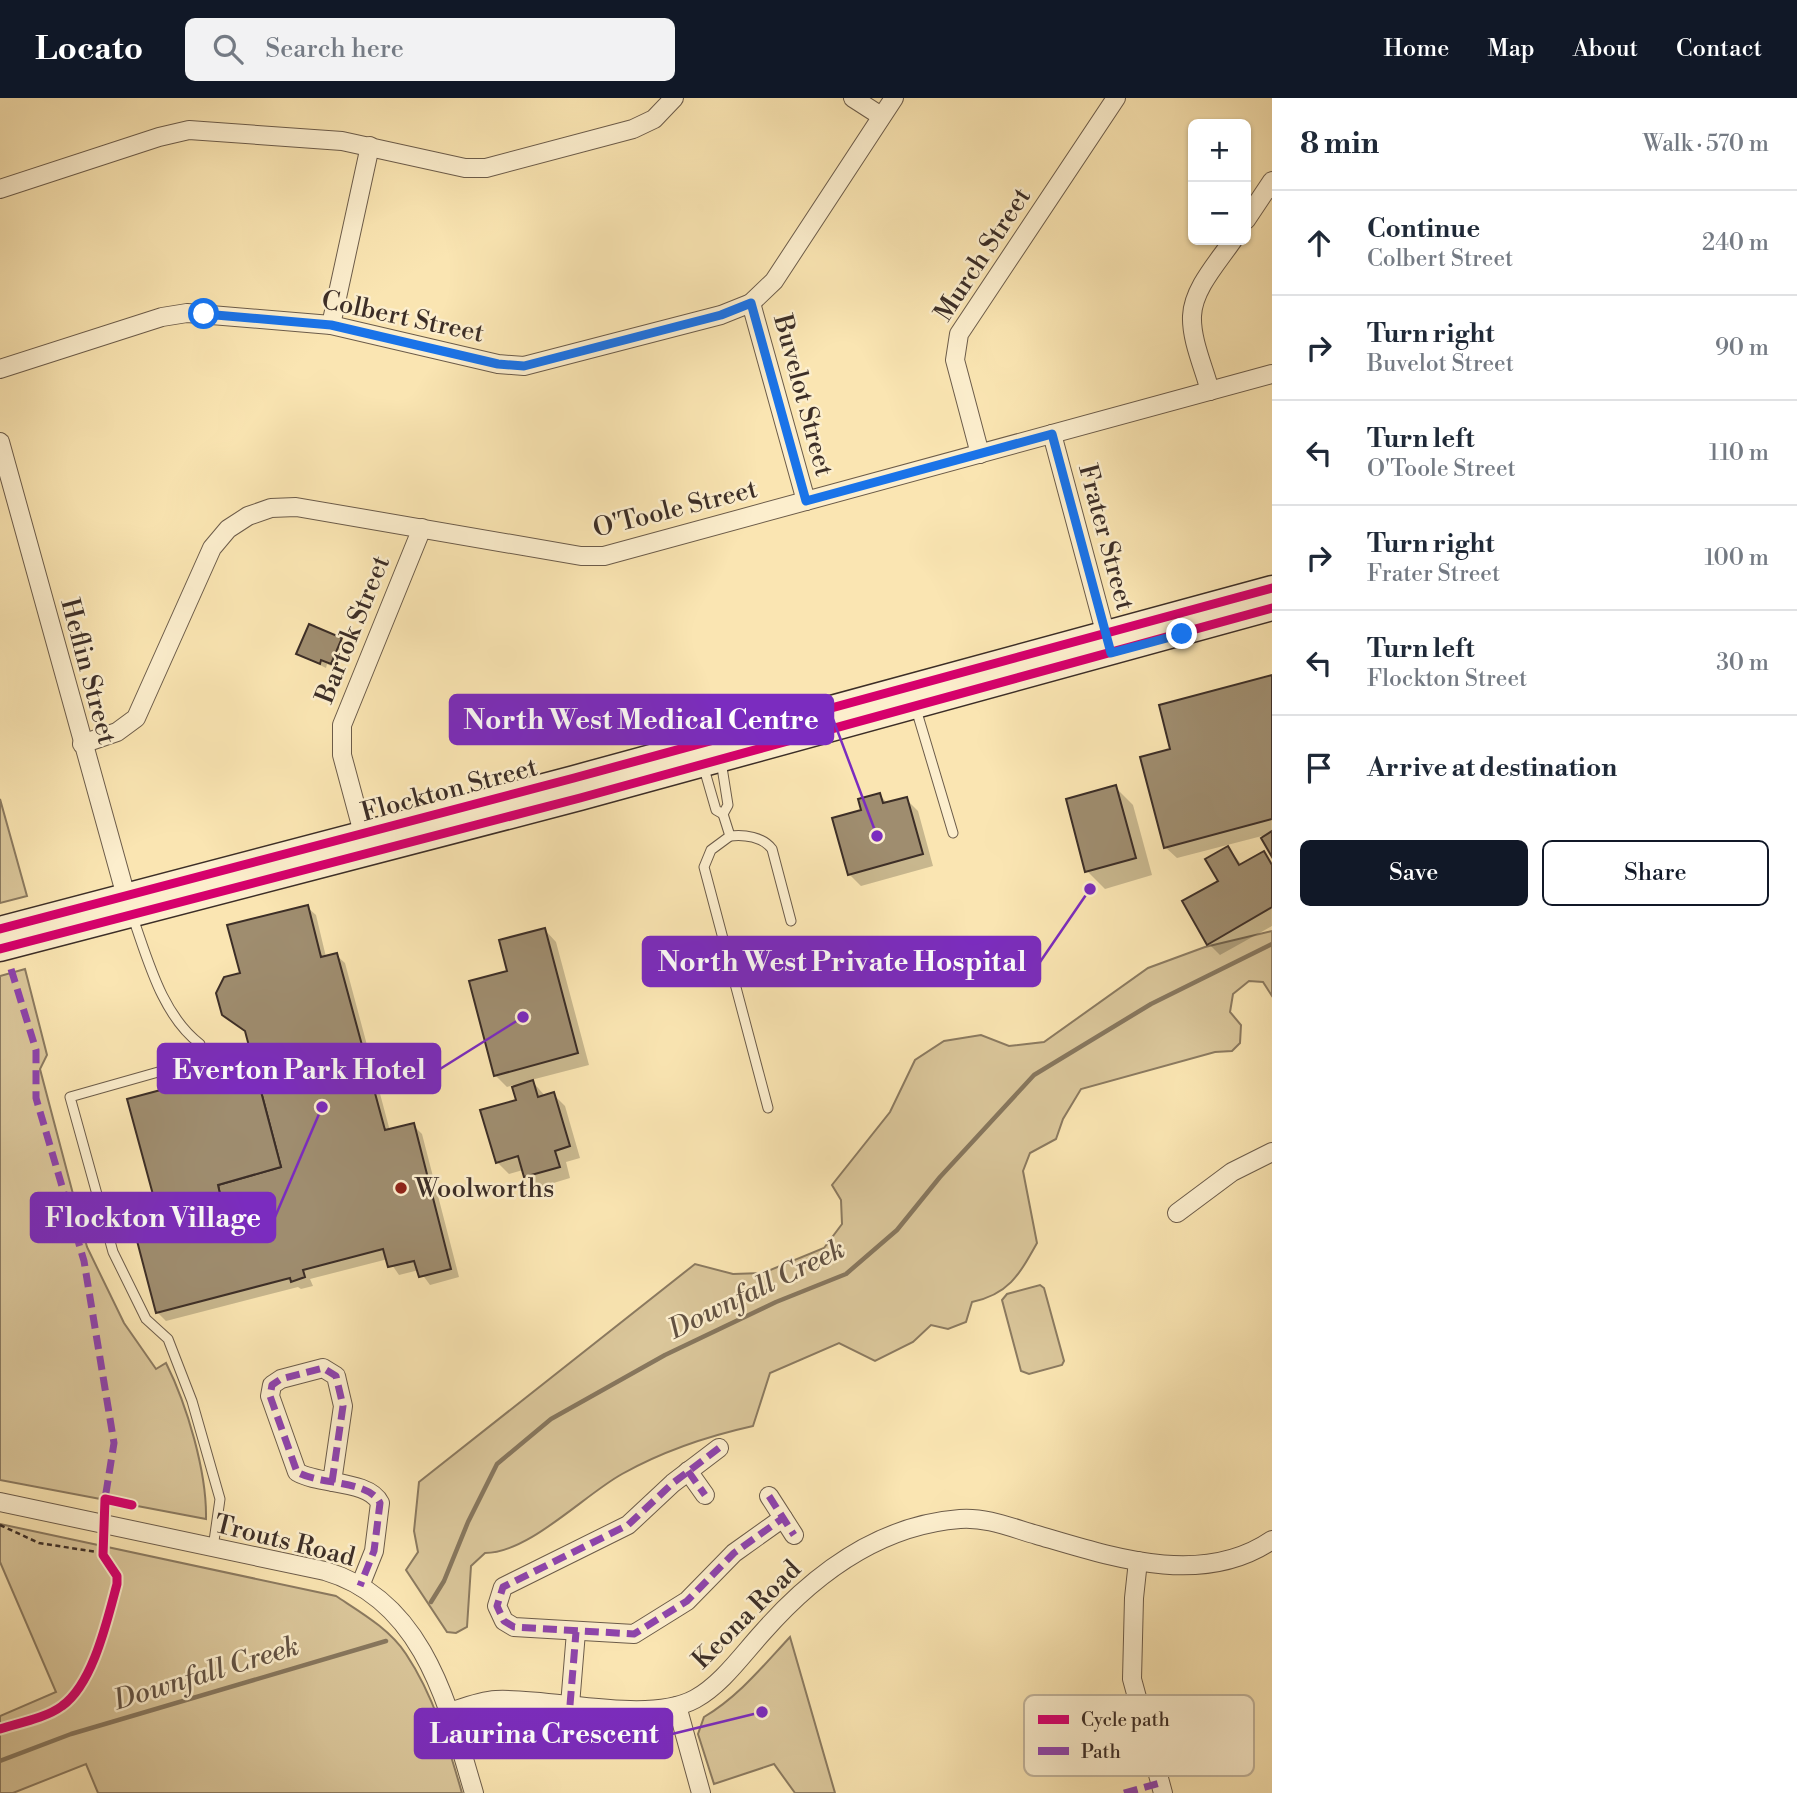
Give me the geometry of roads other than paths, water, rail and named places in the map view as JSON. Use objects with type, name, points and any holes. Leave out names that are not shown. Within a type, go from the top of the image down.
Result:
[{"type":"street","points":[[0,189],[159,137],[189,130],[318,138],[370,146],[465,168],[496,167],[633,129],[654,118],[674,98]]},
{"type":"street","points":[[853,98],[881,116]]},
{"type":"street","points":[[751,303],[774,281],[894,98]]},
{"type":"street","name":"Murch Street","points":[[980,454],[955,360],[959,334],[1116,98]]},
{"type":"street","points":[[331,325],[370,146]]},
{"type":"street","points":[[1251,212],[1272,181]]},
{"type":"street","points":[[1210,391],[1193,327],[1193,307],[1203,284],[1230,245]]},
{"type":"street","name":"Colbert Street","points":[[0,369],[174,314],[283,319],[331,325],[498,364],[524,366],[721,315],[751,303]]},
{"type":"street","name":"Buvelot Street","points":[[751,303],[806,501]]},
{"type":"street","name":"O'Toole Street","points":[[82,744],[117,732],[136,718],[212,548],[237,522],[271,508],[296,507],[581,556],[604,556],[1272,374]]},
{"type":"street","name":"Frater Street","points":[[1052,434],[1108,643]]},
{"type":"street","name":"Heflin Street","points":[[0,442],[129,905]]},
{"type":"street","name":"Bartok Street","points":[[363,833],[342,755],[342,725],[422,528]]},
{"type":"street","name":"Flockton Street","points":[[0,929],[129,905],[712,762],[915,707],[1272,587]]},
{"type":"street","name":"Flockton Street","points":[[0,949],[129,905],[363,833],[1108,643],[1272,608]]},
{"type":"street","points":[[1177,1213],[1232,1172],[1272,1152]]},
{"type":"street","points":[[332,1482],[342,1406],[336,1376],[323,1368],[278,1380],[270,1389],[270,1396],[295,1468],[300,1474],[332,1482],[370,1491],[380,1503],[381,1515],[374,1550],[360,1586]]},
{"type":"street","points":[[719,1448],[688,1471],[628,1525],[516,1580],[499,1593],[498,1612],[508,1625],[625,1635],[646,1628],[687,1601],[734,1553],[783,1518]]},
{"type":"street","points":[[688,1471],[705,1495]]},
{"type":"street","points":[[769,1496],[794,1535]]},
{"type":"street","name":"Trouts Road","points":[[0,1502],[105,1531],[213,1548],[325,1571],[360,1586],[392,1610],[413,1634],[432,1669],[450,1712],[474,1793]]},
{"type":"street","name":"Keona Road","points":[[450,1712],[495,1700],[639,1709],[677,1706],[701,1695],[721,1679],[789,1602],[816,1579],[850,1556],[904,1531],[950,1520],[986,1520],[1138,1561],[1205,1565],[1247,1554],[1272,1540]]},
{"type":"street","points":[[1137,1695],[1132,1678],[1133,1611],[1138,1561]]},
{"type":"street","points":[[570,1705],[576,1632]]},
{"type":"street","points":[[677,1706],[701,1793]]},
{"type":"street","points":[[1158,1776],[1163,1793]]},
{"type":"lane","points":[[915,707],[953,833]]},
{"type":"lane","points":[[712,762],[728,806],[723,814]]},
{"type":"lane","points":[[712,762],[716,810],[723,814],[730,836]]},
{"type":"lane","points":[[768,1108],[704,867],[711,850],[730,836],[755,838],[769,845],[791,921]]},
{"type":"lane","points":[[129,905],[148,963],[166,1000],[186,1032],[200,1044],[180,1066],[70,1097],[113,1252],[146,1319],[168,1339],[192,1401],[220,1499],[213,1548]]},
{"type":"waterway","name":"Downfall Creek","points":[[431,1602],[444,1581],[468,1522],[497,1464],[551,1419],[665,1355],[776,1302],[846,1274],[897,1230],[940,1177],[1034,1075],[1151,1004],[1272,944]]},
{"type":"waterway","name":"Downfall Creek","points":[[0,1761],[71,1734],[386,1641]]},
{"type":"place","name":"North West Medical Centre","points":[[877,836]]},
{"type":"place","name":"North West Private Hospital","points":[[1090,889]]},
{"type":"place","name":"Everton Park Hotel","points":[[523,1017]]},
{"type":"place","name":"Flockton Village","points":[[322,1107]]},
{"type":"place","name":"Woolworths","points":[[401,1188]]},
{"type":"place","name":"Laurina Crescent","points":[[762,1712]]}]
